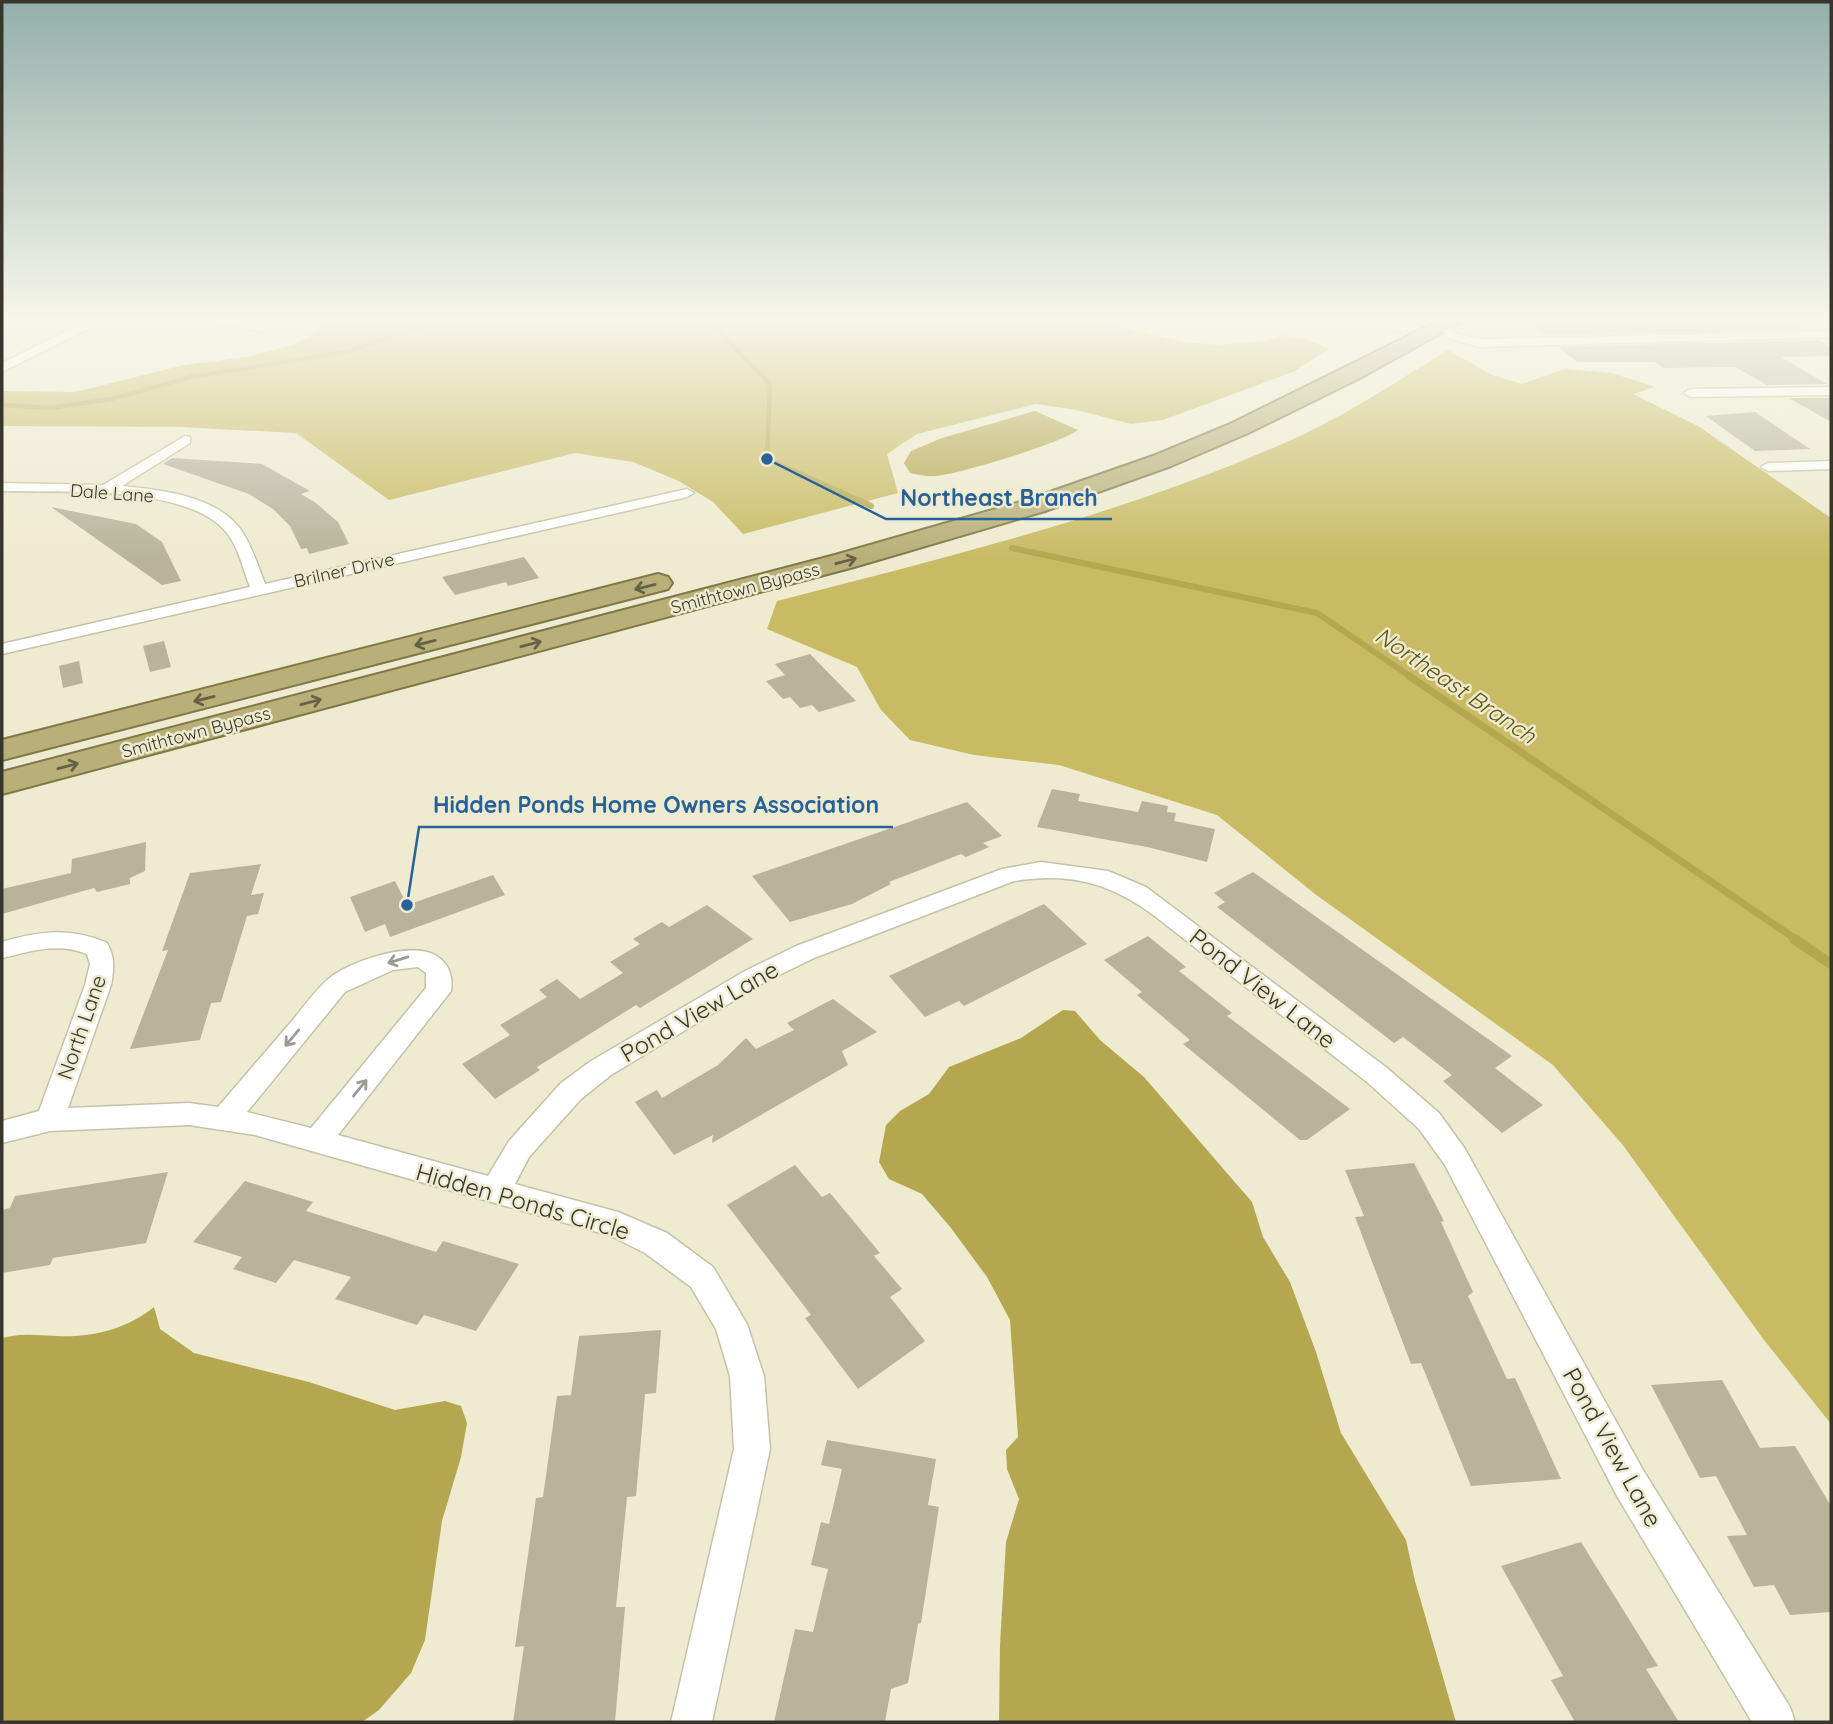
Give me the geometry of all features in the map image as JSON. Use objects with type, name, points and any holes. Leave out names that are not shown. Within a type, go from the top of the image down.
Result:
[{"type":"highway","name":"Smithtown Bypass","points":[[787,550],[1014,489],[1151,443],[1260,397]]},
{"type":"highway","name":"Smithtown Bypass","points":[[2,783],[788,576],[1010,514],[1129,473],[1218,438],[1305,397]]},
{"type":"highway","name":"Smithtown Bypass","points":[[2,750],[684,576]]},
{"type":"street","points":[[105,490],[185,440]]},
{"type":"street","points":[[1768,467],[1831,466]]},
{"type":"street","name":"Dale Lane","points":[[4,489],[143,492],[208,509],[233,530],[259,589]]},
{"type":"street","name":"Brilner Drive","points":[[2,649],[687,493]]},
{"type":"street","name":"Pond View Lane","points":[[495,1191],[519,1149],[571,1091],[601,1068],[754,977],[795,957],[1010,874],[1041,869],[1076,872],[1118,883],[1139,892],[1164,911],[1377,1075],[1429,1121],[1455,1157],[1630,1483],[1775,1722]]},
{"type":"street","name":"North Lane","points":[[2,950],[59,937],[83,941],[98,949],[102,964],[98,985],[50,1120]]},
{"type":"street","points":[[224,1119],[337,986],[360,973],[407,956],[431,963],[438,971],[438,991],[317,1141]]},
{"type":"street","name":"Hidden Ponds Circle","points":[[2,1132],[50,1120],[190,1114],[255,1124],[618,1225],[656,1243],[702,1277],[731,1324],[747,1376],[752,1449],[692,1722]]},
{"type":"shaded area","points":[[2,397],[1224,397],[1163,420],[1131,424],[1077,410],[1036,404],[917,434],[887,454],[898,493],[743,534],[713,502],[679,481],[633,462],[575,453],[389,500],[296,433],[180,427],[2,426]]},
{"type":"shaded area","points":[[1371,397],[1640,397],[1698,426],[1831,518],[1831,1424],[1764,1340],[1622,1144],[1553,1065],[1315,894],[1217,815],[1059,765],[974,755],[910,740],[881,710],[857,667],[767,629],[777,601],[1033,533],[1159,492],[1282,444]]},
{"type":"shaded area","points":[[1035,411],[1078,430],[1032,450],[949,474],[930,476],[910,473],[904,463],[911,451],[942,438]]},
{"type":"shaded area","points":[[1063,1010],[1075,1011],[1100,1040],[1144,1077],[1252,1202],[1263,1237],[1290,1282],[1316,1352],[1341,1433],[1406,1540],[1415,1581],[1456,1722],[999,1722],[1006,1542],[1019,1499],[1007,1469],[1006,1450],[1018,1437],[1010,1320],[987,1277],[951,1228],[922,1194],[889,1179],[879,1162],[886,1125],[900,1111],[929,1094],[949,1067],[1021,1038]]},
{"type":"shaded area","points":[[154,1307],[160,1329],[194,1353],[309,1382],[395,1410],[445,1401],[461,1406],[467,1423],[461,1457],[442,1521],[425,1640],[411,1673],[379,1710],[362,1722],[2,1722],[2,1338],[23,1335],[96,1334],[132,1321]]},
{"type":"building","points":[[1789,398],[1831,398],[1831,422]]},
{"type":"building","points":[[1755,412],[1810,449],[1755,451],[1706,416]]},
{"type":"building","points":[[172,458],[262,464],[310,491],[301,494],[338,522],[349,544],[309,554],[307,548],[301,549],[290,526],[273,509],[249,494],[163,464]]},
{"type":"building","points":[[51,507],[136,524],[162,542],[181,581],[162,585]]},
{"type":"building","points":[[524,557],[539,578],[508,586],[506,582],[455,595],[442,577]]},
{"type":"building","points":[[164,641],[171,667],[150,672],[143,646]]},
{"type":"building","points":[[810,654],[856,701],[819,712],[812,705],[800,708],[790,697],[783,699],[766,681],[785,675],[775,664]]},
{"type":"building","points":[[79,661],[83,683],[63,688],[59,666]]},
{"type":"building","points":[[1052,789],[1080,794],[1078,801],[1138,812],[1142,801],[1168,806],[1167,812],[1176,813],[1174,821],[1215,829],[1207,862],[1147,847],[1037,827]]},
{"type":"building","points":[[967,802],[1002,836],[983,843],[989,847],[966,857],[961,854],[889,882],[891,884],[852,904],[790,922],[752,876]]},
{"type":"building","points":[[146,842],[145,871],[130,878],[130,884],[97,892],[94,888],[2,914],[2,889],[71,873],[72,859]]},
{"type":"building","points":[[261,864],[251,895],[264,893],[258,914],[247,916],[221,1002],[211,1003],[200,1040],[130,1049],[168,950],[162,951],[190,873]]},
{"type":"building","points":[[1253,872],[1512,1056],[1495,1068],[1543,1105],[1502,1133],[1443,1081],[1452,1075],[1403,1037],[1394,1043],[1217,907],[1225,902],[1214,893]]},
{"type":"building","points":[[493,875],[505,895],[390,937],[385,924],[365,932],[350,897],[395,881],[407,905]]},
{"type":"building","points":[[1044,904],[1087,944],[964,1006],[959,1001],[925,1017],[889,976]]},
{"type":"building","points":[[707,905],[753,939],[640,1008],[636,1005],[537,1067],[540,1070],[495,1099],[462,1064],[510,1035],[500,1025],[547,997],[539,990],[557,979],[580,999],[623,973],[610,962],[640,944],[633,939],[662,922],[669,927]]},
{"type":"building","points":[[1148,936],[1186,967],[1179,971],[1232,1013],[1227,1016],[1350,1109],[1307,1140],[1300,1140],[1183,1044],[1190,1040],[1137,995],[1142,992],[1104,960]]},
{"type":"building","points":[[833,999],[877,1032],[842,1051],[848,1065],[712,1143],[713,1135],[674,1155],[635,1102],[657,1090],[662,1098],[718,1065],[746,1038],[756,1049],[794,1030],[787,1023]]},
{"type":"building","points":[[1414,1163],[1444,1221],[1441,1222],[1473,1292],[1468,1296],[1507,1379],[1515,1378],[1561,1479],[1471,1486],[1421,1363],[1411,1364],[1355,1217],[1364,1216],[1345,1170]]},
{"type":"building","points":[[795,1165],[822,1197],[830,1193],[880,1253],[874,1256],[902,1289],[890,1297],[925,1341],[858,1389],[805,1318],[811,1315],[727,1205]]},
{"type":"building","points":[[168,1172],[146,1243],[53,1258],[50,1265],[2,1273],[2,1210],[10,1208],[15,1196]]},
{"type":"building","points":[[245,1181],[313,1202],[306,1211],[436,1252],[443,1241],[519,1264],[476,1331],[424,1315],[417,1325],[335,1299],[351,1277],[294,1260],[276,1283],[233,1269],[242,1257],[193,1242]]},
{"type":"building","points":[[661,1330],[656,1393],[645,1394],[636,1496],[627,1497],[616,1607],[625,1607],[615,1722],[513,1722],[524,1646],[515,1647],[536,1498],[543,1497],[557,1396],[571,1395],[579,1336]]},
{"type":"building","points":[[1722,1380],[1760,1448],[1795,1446],[1831,1506],[1831,1612],[1790,1615],[1774,1585],[1754,1587],[1727,1536],[1747,1535],[1716,1476],[1700,1478],[1651,1385]]},
{"type":"building","points":[[827,1440],[936,1459],[928,1505],[939,1507],[921,1623],[918,1624],[908,1683],[891,1689],[885,1722],[774,1722],[795,1629],[813,1632],[828,1569],[811,1565],[821,1522],[829,1524],[842,1469],[821,1465]]},
{"type":"building","points":[[1581,1542],[1658,1666],[1646,1669],[1679,1722],[1575,1722],[1551,1680],[1563,1676],[1501,1566]]},
{"type":"waterway","points":[[2,405],[50,408],[117,397]]},
{"type":"waterway","name":"Northeast Branch","points":[[769,397],[767,459],[801,474]]},
{"type":"waterway","name":"Northeast Branch","points":[[797,473],[871,506]]},
{"type":"waterway","name":"Northeast Branch","points":[[1012,548],[1317,613],[1411,677]]},
{"type":"waterway","name":"Northeast Branch","points":[[1409,676],[1797,940]]},
{"type":"waterway","name":"Northeast Branch","points":[[1794,939],[1831,964]]},
{"type":"place","name":"Northeast Branch","points":[[767,459]]},
{"type":"place","name":"Hidden Ponds Home Owners Association","points":[[407,905]]}]
